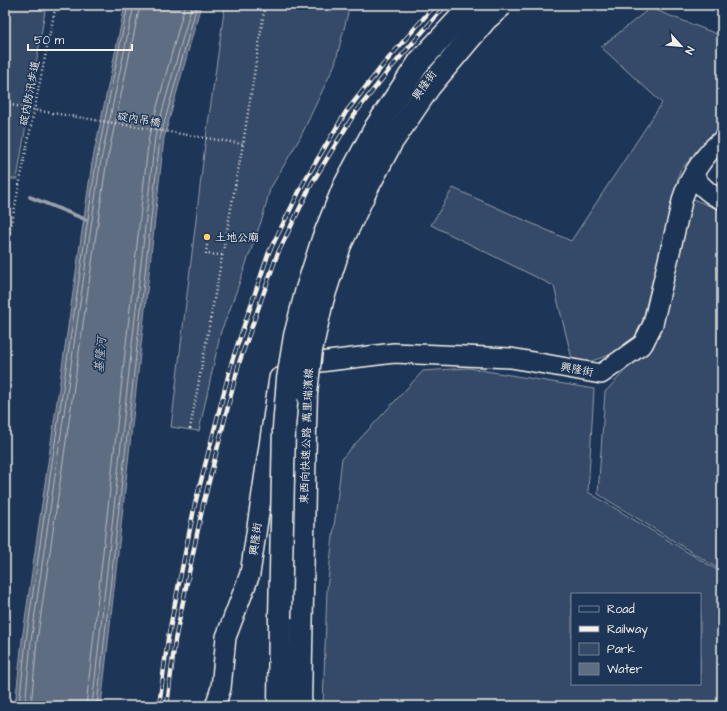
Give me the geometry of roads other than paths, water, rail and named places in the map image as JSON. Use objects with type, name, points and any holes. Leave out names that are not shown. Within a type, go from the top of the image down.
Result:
[{"type":"highway","name":"東西向快速公路 萬里瑞濱線","points":[[279,706],[284,428],[288,379],[295,336],[307,289],[323,239],[344,187],[376,127],[420,61],[472,5]]},
{"type":"highway","name":"東西向快速公路 萬里瑞濱線","points":[[300,706],[304,428],[306,392],[311,350],[322,301],[340,245],[367,188],[391,143],[429,87],[486,19],[502,5]]},
{"type":"street","name":"興隆街","points":[[215,706],[221,688],[226,637],[250,574],[280,367],[342,217],[369,163],[433,72],[487,5]]},
{"type":"street","name":"興隆街","points":[[280,367],[394,353],[510,358],[601,374],[643,344],[653,324],[686,189],[711,150],[722,140]]},
{"type":"street","points":[[693,176],[702,187],[718,198],[722,199]]},
{"type":"water","name":"基隆河","points":[[125,5],[201,5],[164,138],[101,706],[15,706],[22,640],[92,163]]},
{"type":"waterway","points":[[30,197],[87,220]]},
{"type":"railway","points":[[159,706],[168,638],[195,504],[232,361],[269,252],[305,180],[346,112],[383,65],[435,5]]},
{"type":"railway","points":[[167,706],[175,640],[203,505],[239,363],[277,255],[312,183],[353,116],[389,70],[446,5]]},
{"type":"place","name":"土地公廟","points":[[207,237]]}]
